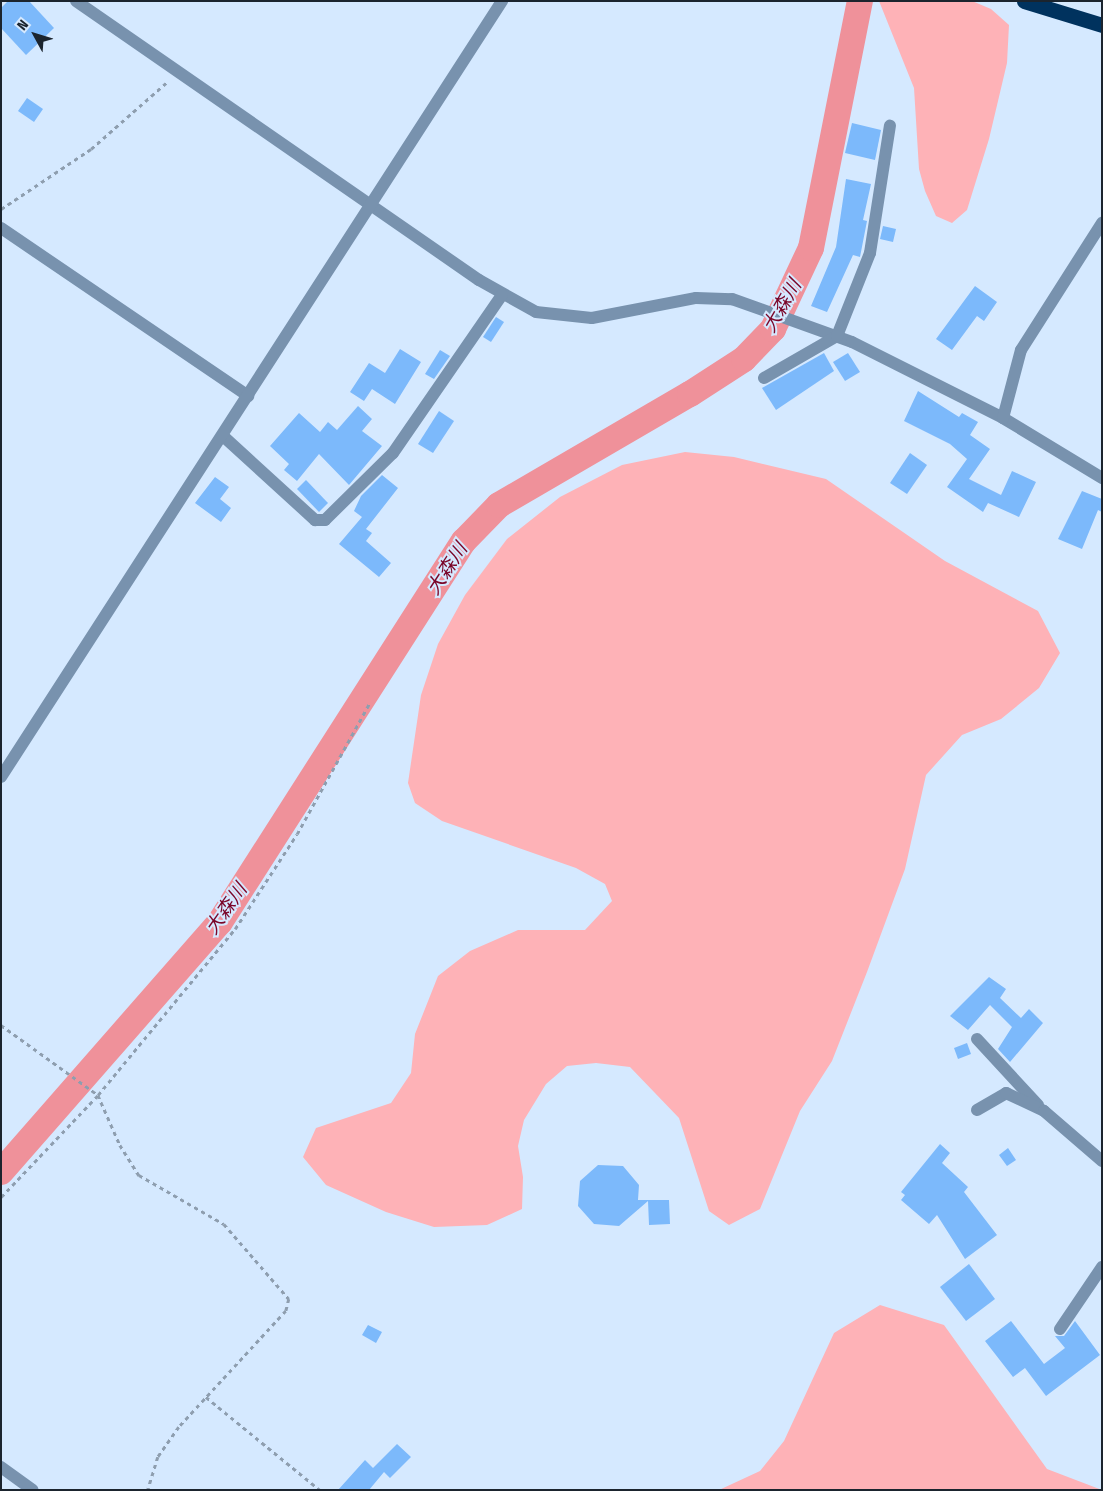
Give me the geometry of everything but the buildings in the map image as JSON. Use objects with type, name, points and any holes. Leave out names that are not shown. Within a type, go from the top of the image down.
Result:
[{"type":"highway","points":[[1024,1],[1102,25]]},
{"type":"street","points":[[76,1],[502,295],[536,312],[570,318],[713,296],[766,311],[837,336],[1003,418],[1102,478]]},
{"type":"street","points":[[1,777],[223,436],[502,1]]},
{"type":"street","points":[[764,378],[837,336],[870,254],[890,126]]},
{"type":"street","points":[[1003,418],[1021,350],[1102,223]]},
{"type":"street","points":[[1,228],[248,396]]},
{"type":"street","points":[[223,436],[315,520],[325,520],[398,446],[502,295]]},
{"type":"street","points":[[977,1039],[1044,1111],[1102,1161]]},
{"type":"street","points":[[977,1110],[1006,1093],[1044,1111]]},
{"type":"street","points":[[1060,1329],[1102,1267]]},
{"type":"street","points":[[1,1467],[34,1490]]},
{"type":"path","points":[[1,209],[91,149],[178,71]]},
{"type":"path","points":[[1,1197],[98,1095],[202,972],[259,895],[369,704]]},
{"type":"path","points":[[1,1025],[98,1095],[120,1146],[139,1175],[224,1224],[289,1299],[286,1311],[206,1397],[158,1457],[148,1490]]},
{"type":"path","points":[[206,1397],[320,1490]]},
{"type":"shaded area","points":[[879,1],[972,1],[991,9],[1009,25],[1007,63],[989,139],[967,210],[952,223],[936,216],[925,191],[919,169],[914,88]]},
{"type":"shaded area","points":[[685,452],[734,457],[826,479],[945,561],[1038,611],[1060,653],[1039,688],[1001,719],[962,735],[926,775],[905,869],[867,972],[832,1061],[800,1111],[760,1209],[729,1225],[709,1211],[679,1118],[630,1067],[596,1063],[567,1066],[546,1084],[524,1120],[518,1146],[523,1177],[522,1209],[487,1225],[434,1227],[386,1212],[326,1185],[303,1157],[316,1128],[391,1103],[411,1073],[415,1034],[438,976],[470,951],[518,930],[585,930],[612,901],[605,884],[576,868],[442,821],[415,803],[408,783],[421,695],[438,644],[465,595],[507,539],[560,497],[622,465]]},
{"type":"shaded area","points":[[880,1305],[944,1325],[1047,1469],[1102,1490],[719,1490],[760,1471],[784,1441],[834,1333]]},
{"type":"waterway","name":"大森川","points":[[1,1172],[220,922],[464,541],[499,505],[690,394],[744,359],[773,329],[811,248],[860,1]]}]
